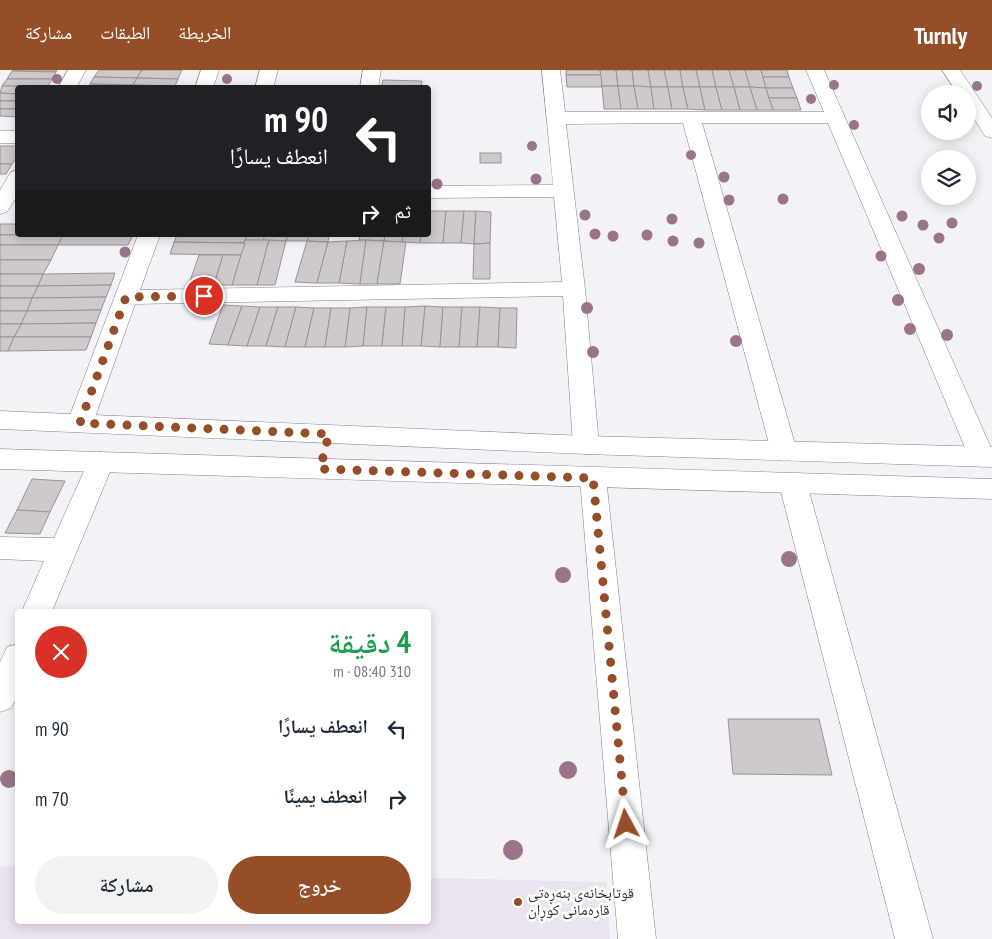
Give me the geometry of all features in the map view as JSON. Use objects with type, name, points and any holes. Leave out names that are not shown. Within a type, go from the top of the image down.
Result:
[{"type":"street","points":[[69,85],[77,70]]},
{"type":"street","points":[[205,85],[210,70]]},
{"type":"street","points":[[265,85],[269,70]]},
{"type":"street","points":[[370,85],[372,70]]},
{"type":"street","points":[[551,70],[574,289],[586,445]]},
{"type":"street","points":[[0,420],[586,445],[987,457],[815,70]]},
{"type":"street","points":[[951,70],[962,85]]},
{"type":"street","points":[[976,100],[992,101]]},
{"type":"street","points":[[976,106],[992,132]]},
{"type":"street","points":[[691,117],[784,451]]},
{"type":"street","points":[[556,118],[835,117]]},
{"type":"street","points":[[0,137],[15,137]]},
{"type":"street","points":[[0,208],[15,181]]},
{"type":"street","points":[[431,192],[564,191]]},
{"type":"street","points":[[80,423],[148,237]]},
{"type":"street","points":[[126,297],[574,289]]},
{"type":"street","points":[[320,469],[329,434]]},
{"type":"street","points":[[0,459],[992,489]]},
{"type":"street","points":[[38,609],[101,462]]},
{"type":"street","points":[[593,478],[637,939]]},
{"type":"street","points":[[793,484],[914,939]]},
{"type":"street","points":[[0,548],[63,550]]},
{"type":"street","points":[[0,698],[15,664]]},
{"type":"shaded area","name":"قوتابخانەی بنەڕەتی قارەمانی کوڕان","points":[[0,866],[15,867],[15,924],[431,924],[431,878],[606,882],[610,939],[0,939]]},
{"type":"building","points":[[13,70],[57,70],[56,72]]},
{"type":"building","points":[[99,70],[142,70],[137,78],[94,77]]},
{"type":"building","points":[[142,70],[182,70],[178,79],[137,78]]},
{"type":"building","points":[[566,70],[600,70],[601,75],[566,75]]},
{"type":"building","points":[[600,70],[616,70],[618,86],[602,86]]},
{"type":"building","points":[[616,70],[632,70],[634,86],[618,86]]},
{"type":"building","points":[[632,70],[648,70],[651,87],[634,86]]},
{"type":"building","points":[[648,70],[664,70],[668,87],[651,87]]},
{"type":"building","points":[[664,70],[680,70],[683,87],[668,87]]},
{"type":"building","points":[[680,70],[696,70],[700,87],[683,87]]},
{"type":"building","points":[[696,70],[712,70],[716,87],[700,87]]},
{"type":"building","points":[[712,70],[729,70],[734,87],[716,87]]},
{"type":"building","points":[[729,70],[745,70],[750,87],[734,87]]},
{"type":"building","points":[[745,70],[761,70],[766,88],[750,87]]},
{"type":"building","points":[[761,70],[787,70],[789,77],[763,77]]},
{"type":"building","points":[[12,71],[56,72],[52,79],[7,79]]},
{"type":"building","points":[[566,75],[601,75],[602,87],[567,87]]},
{"type":"building","points":[[94,77],[137,78],[133,85],[90,84]]},
{"type":"building","points":[[763,77],[789,77],[793,88],[766,88]]},
{"type":"building","points":[[137,78],[178,79],[175,85],[133,85]]},
{"type":"building","points":[[7,79],[52,79],[49,85],[2,86]]},
{"type":"building","points":[[383,80],[422,81],[421,85],[382,85]]},
{"type":"building","points":[[90,84],[133,85],[90,85]]},
{"type":"building","points":[[2,86],[15,86],[15,94],[0,93]]},
{"type":"building","points":[[602,86],[618,86],[621,109],[604,109]]},
{"type":"building","points":[[618,86],[634,86],[638,109],[621,109]]},
{"type":"building","points":[[634,86],[651,87],[654,109],[638,109]]},
{"type":"building","points":[[651,87],[668,87],[672,109],[654,109]]},
{"type":"building","points":[[668,87],[683,87],[688,109],[672,109]]},
{"type":"building","points":[[683,87],[700,87],[705,110],[688,109]]},
{"type":"building","points":[[700,87],[716,87],[722,110],[705,110]]},
{"type":"building","points":[[716,87],[734,87],[740,110],[722,110]]},
{"type":"building","points":[[734,87],[750,87],[757,110],[740,110]]},
{"type":"building","points":[[750,87],[766,88],[773,110],[757,110]]},
{"type":"building","points":[[766,88],[793,88],[797,98],[769,98]]},
{"type":"building","points":[[0,93],[15,94],[15,101],[0,101]]},
{"type":"building","points":[[769,98],[797,98],[801,110],[773,110]]},
{"type":"building","points":[[0,101],[15,101],[15,109],[0,109]]},
{"type":"building","points":[[0,109],[15,109],[15,117],[0,116]]},
{"type":"building","points":[[0,146],[15,146],[15,160],[12,164],[0,164]]},
{"type":"building","points":[[480,153],[501,153],[501,163],[480,163]]},
{"type":"building","points":[[0,164],[12,164],[6,174],[0,174]]},
{"type":"building","points":[[431,211],[446,211],[443,243],[420,243],[421,237],[431,237]]},
{"type":"building","points":[[446,211],[464,211],[461,243],[443,243]]},
{"type":"building","points":[[464,211],[476,211],[474,244],[461,243]]},
{"type":"building","points":[[476,211],[491,212],[490,243],[474,244]]},
{"type":"building","points":[[0,224],[15,224],[15,235],[0,235]]},
{"type":"building","points":[[0,235],[15,235],[15,237],[62,237],[58,245],[0,245]]},
{"type":"building","points":[[62,237],[132,237],[128,245],[58,245]]},
{"type":"building","points":[[176,237],[246,237],[245,243],[174,242]]},
{"type":"building","points":[[246,237],[264,237],[263,241],[245,240]]},
{"type":"building","points":[[264,237],[287,237],[286,241],[263,241]]},
{"type":"building","points":[[287,237],[308,237],[307,241],[286,241]]},
{"type":"building","points":[[308,237],[329,237],[328,242],[307,241]]},
{"type":"building","points":[[360,237],[385,237],[384,241],[359,240]]},
{"type":"building","points":[[385,237],[403,237],[402,242],[384,241]]},
{"type":"building","points":[[403,237],[421,237],[420,243],[402,242]]},
{"type":"building","points":[[245,240],[269,240],[257,285],[232,285]]},
{"type":"building","points":[[269,240],[286,241],[275,285],[257,285]]},
{"type":"building","points":[[366,240],[360,284],[339,283],[347,241]]},
{"type":"building","points":[[366,240],[384,241],[377,284],[360,284]]},
{"type":"building","points":[[307,241],[328,242],[317,283],[295,282]]},
{"type":"building","points":[[347,241],[339,283],[317,283],[328,242]]},
{"type":"building","points":[[384,241],[406,242],[400,284],[377,284]]},
{"type":"building","points":[[174,242],[245,243],[241,255],[170,254]]},
{"type":"building","points":[[490,243],[490,279],[473,279],[474,244]]},
{"type":"building","points":[[0,245],[58,245],[51,260],[0,260]]},
{"type":"building","points":[[199,255],[223,255],[214,285],[189,284]]},
{"type":"building","points":[[223,255],[241,255],[232,285],[214,285]]},
{"type":"building","points":[[0,260],[51,260],[43,274],[0,274]]},
{"type":"building","points":[[115,273],[111,285],[38,286],[43,274]]},
{"type":"building","points":[[0,274],[43,274],[38,286],[0,286]]},
{"type":"building","points":[[111,285],[106,297],[32,298],[38,286]]},
{"type":"building","points":[[0,286],[38,286],[32,298],[0,298]]},
{"type":"building","points":[[106,297],[101,310],[27,311],[32,298]]},
{"type":"building","points":[[0,298],[32,298],[27,311],[0,311]]},
{"type":"building","points":[[223,305],[242,306],[228,345],[209,344]]},
{"type":"building","points":[[242,306],[260,307],[247,346],[228,345]]},
{"type":"building","points":[[425,306],[443,307],[440,347],[421,346]]},
{"type":"building","points":[[425,306],[421,346],[402,346],[405,307]]},
{"type":"building","points":[[260,307],[278,307],[266,346],[247,346]]},
{"type":"building","points":[[278,307],[296,307],[285,347],[266,346]]},
{"type":"building","points":[[296,307],[314,308],[305,347],[285,347]]},
{"type":"building","points":[[367,307],[363,346],[345,347],[350,308]]},
{"type":"building","points":[[367,307],[386,307],[382,346],[363,346]]},
{"type":"building","points":[[386,307],[405,307],[402,346],[382,346]]},
{"type":"building","points":[[443,307],[462,307],[459,347],[440,347]]},
{"type":"building","points":[[462,307],[480,307],[477,347],[459,347]]},
{"type":"building","points":[[480,307],[500,308],[498,347],[477,347]]},
{"type":"building","points":[[314,308],[331,308],[325,347],[305,347]]},
{"type":"building","points":[[331,308],[350,308],[345,347],[325,347]]},
{"type":"building","points":[[500,308],[517,308],[516,348],[498,347]]},
{"type":"building","points":[[101,310],[96,323],[21,324],[27,311]]},
{"type":"building","points":[[0,311],[27,311],[21,324],[0,324]]},
{"type":"building","points":[[96,323],[91,337],[14,337],[21,324]]},
{"type":"building","points":[[0,324],[21,324],[14,337],[0,337]]},
{"type":"building","points":[[0,337],[14,337],[8,351],[0,351]]},
{"type":"building","points":[[14,337],[91,337],[86,350],[8,351]]},
{"type":"building","points":[[32,479],[65,481],[50,512],[17,510]]},
{"type":"building","points":[[17,510],[50,512],[40,534],[5,533]]},
{"type":"building","points":[[728,719],[819,719],[832,775],[733,774]]},
{"type":"place","name":"قوتابخانەی بنەڕەتی قارەمانی کوڕان","points":[[518,902]]},
{"type":"route","points":[[204,296],[126,297],[80,423],[329,434],[320,469],[593,478],[626,824]]}]
